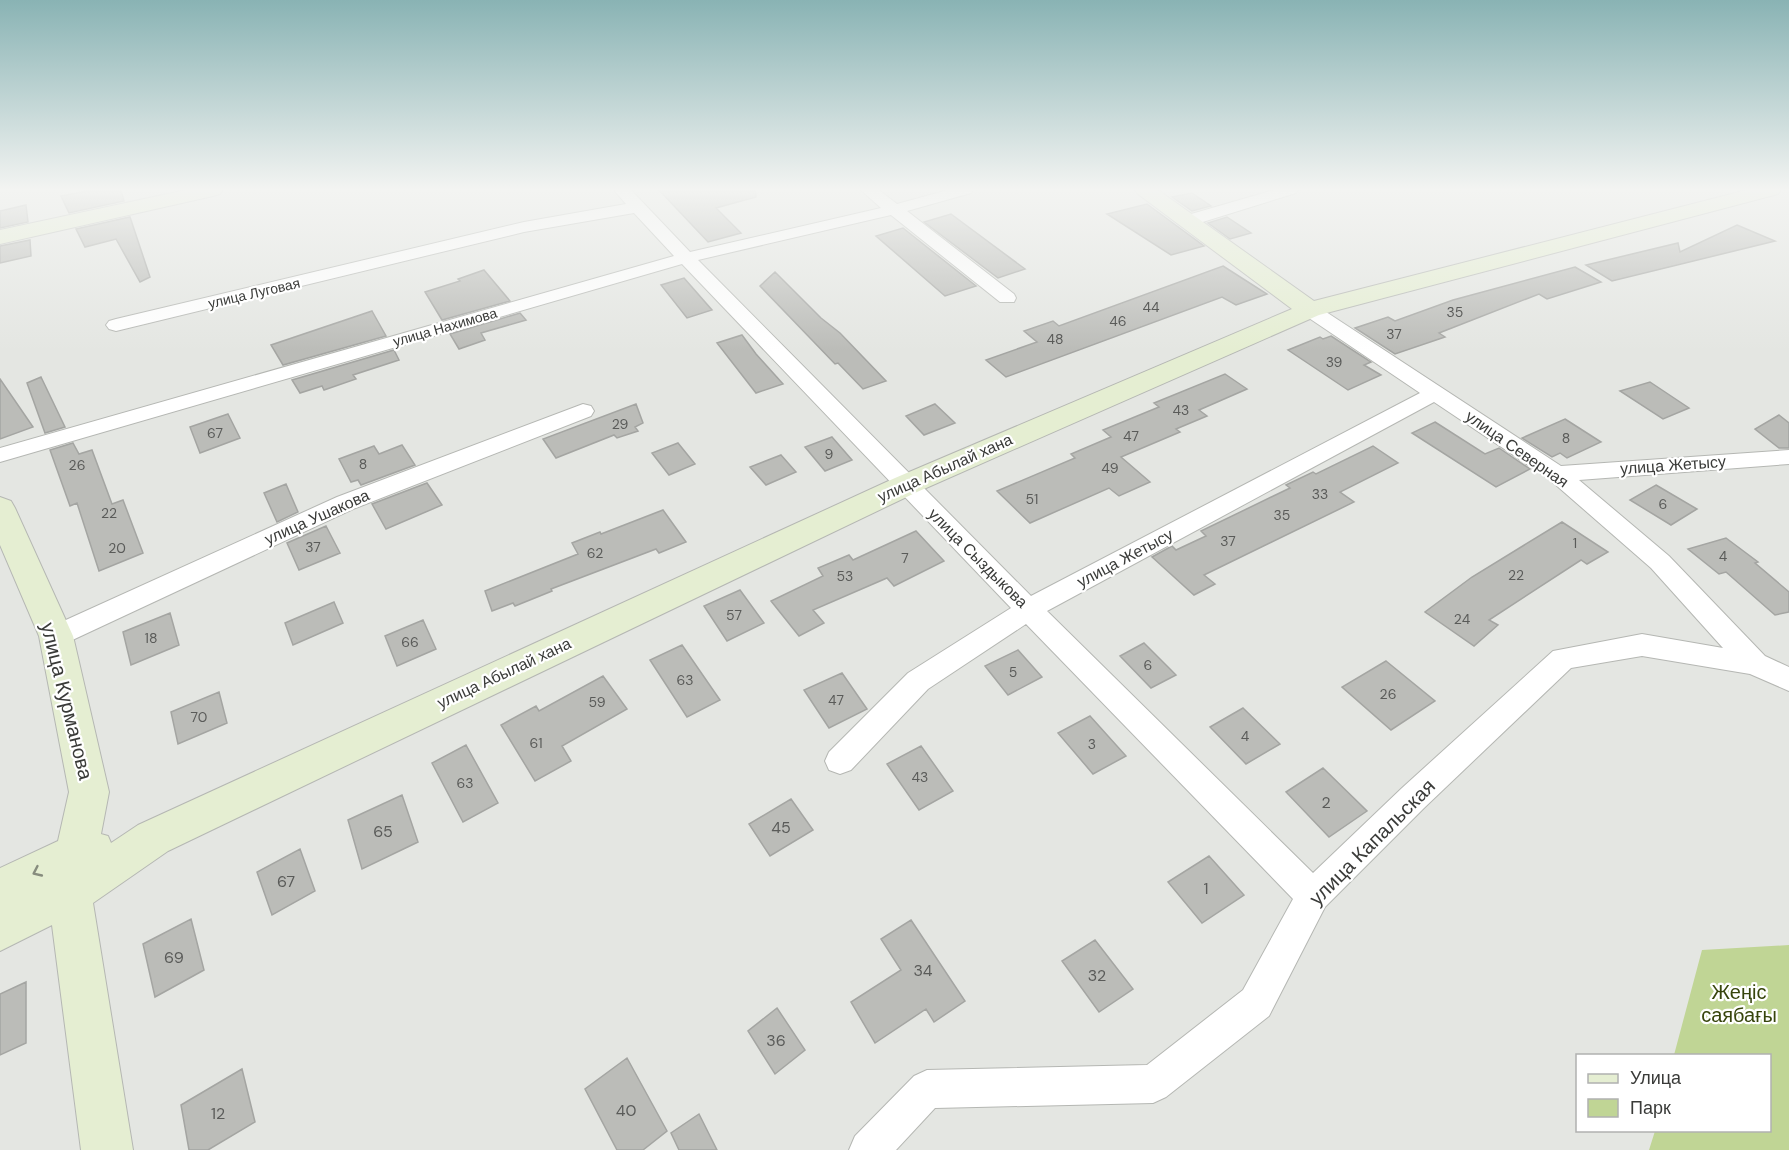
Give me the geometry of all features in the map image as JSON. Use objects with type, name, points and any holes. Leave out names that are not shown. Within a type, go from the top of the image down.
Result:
[{"type":"street","name":"улица Луговая","points":[[116,325],[455,244]]},
{"type":"street","name":"улица Сыздыкова","points":[[672,244],[906,485],[1312,896]]},
{"type":"street","name":"улица Нахимова","points":[[0,455],[685,258],[747,244]]},
{"type":"street","points":[[937,244],[1007,298]]},
{"type":"street","points":[[1219,244],[1310,310]]},
{"type":"street","name":"улица Абылай хана","points":[[0,929],[70,894],[153,838],[906,485],[1310,310],[1565,244]]},
{"type":"street","name":"улица Северная","points":[[1310,310],[1557,474],[1660,562],[1755,664]]},
{"type":"street","name":"улица Жетысу","points":[[840,761],[918,681],[1029,609],[1435,393]]},
{"type":"street","name":"улица Ушакова","points":[[56,636],[345,502],[583,411]]},
{"type":"street","name":"улица Жетысу","points":[[1557,474],[1789,457]]},
{"type":"street","name":"улица Курманова","points":[[0,508],[56,636],[89,792],[70,894],[107,1150]]},
{"type":"street","name":"улица Капальская","points":[[870,1150],[927,1089],[1153,1084],[1256,1003],[1312,896],[1413,798],[1563,659],[1642,645],[1755,664],[1789,680]]},
{"type":"street","name":"улица Абылай хана","points":[[0,889],[76,854],[153,838]]},
{"type":"green space","name":"Жеңіс саябағы","points":[[1789,945],[1789,1150],[1649,1150],[1655,1132],[1771,1132],[1771,1054],[1674,1054],[1702,950]]},
{"type":"building","points":[[30,244],[31,256],[0,263],[0,246]]},
{"type":"building","points":[[83,244],[98,244],[85,247]]},
{"type":"building","points":[[119,244],[139,244],[150,277],[140,282]]},
{"type":"building","points":[[885,244],[923,244],[976,286],[945,296]]},
{"type":"building","points":[[953,244],[991,244],[1025,269],[998,278]]},
{"type":"building","points":[[1153,244],[1201,244],[1204,246],[1171,255]]},
{"type":"building","points":[[1675,244],[1678,244],[1680,252],[1698,244],[1764,244],[1612,281],[1586,265]]},
{"type":"building","points":[[1223,266],[1267,294],[1236,305],[1222,297],[1006,377],[986,360],[1037,342],[1024,331],[1053,321],[1059,326]]},
{"type":"building","points":[[1575,267],[1601,282],[1547,299],[1539,294],[1439,333],[1445,337],[1395,354],[1355,328],[1388,317],[1395,321],[1453,300]]},
{"type":"building","points":[[484,270],[510,301],[442,320],[425,292],[460,281],[458,279]]},
{"type":"building","points":[[775,272],[821,318],[840,333],[886,381],[863,389],[838,363],[835,364],[760,286]]},
{"type":"building","points":[[684,278],[712,310],[687,318],[661,285]]},
{"type":"building","points":[[372,311],[386,336],[283,365],[271,345]]},
{"type":"building","points":[[520,313],[526,320],[481,333],[485,340],[459,349],[450,334]]},
{"type":"building","points":[[742,335],[783,384],[756,393],[717,343]]},
{"type":"building","points":[[1331,336],[1371,362],[1364,365],[1381,375],[1348,390],[1288,350],[1320,337],[1323,339]]},
{"type":"building","points":[[394,350],[399,360],[353,375],[356,379],[324,390],[322,386],[300,393],[292,380]]},
{"type":"building","points":[[1225,374],[1247,389],[1199,410],[1207,416],[1176,429],[1180,432],[1121,457],[1150,482],[1119,496],[1109,488],[1030,523],[997,491],[1075,458],[1071,454],[1111,437],[1103,430],[1159,407],[1154,403]]},
{"type":"building","points":[[41,377],[65,427],[45,433],[27,383]]},
{"type":"building","points":[[0,379],[33,427],[0,439]]},
{"type":"building","points":[[1650,382],[1689,408],[1663,419],[1620,391]]},
{"type":"building","points":[[636,404],[643,423],[635,427],[638,431],[617,438],[614,435],[556,458],[543,439]]},
{"type":"building","points":[[935,404],[955,423],[924,435],[906,416]]},
{"type":"building","points":[[228,414],[240,438],[200,453],[190,427]]},
{"type":"building","points":[[1779,415],[1789,423],[1789,448],[1779,448],[1755,429]]},
{"type":"building","points":[[1565,419],[1601,442],[1567,458],[1560,453],[1552,457],[1522,438]]},
{"type":"building","points":[[1435,422],[1485,454],[1499,448],[1530,469],[1496,487],[1412,433]]},
{"type":"building","points":[[832,437],[852,460],[825,471],[805,447]]},
{"type":"building","points":[[73,443],[79,454],[92,450],[112,504],[123,500],[143,553],[99,571],[77,503],[70,506],[50,450]]},
{"type":"building","points":[[678,443],[695,464],[669,475],[652,453]]},
{"type":"building","points":[[402,445],[415,465],[361,485],[358,480],[351,482],[339,459],[374,446],[379,454]]},
{"type":"building","points":[[1373,446],[1398,463],[1340,492],[1354,502],[1204,575],[1215,584],[1194,595],[1152,557],[1172,546],[1176,550],[1206,536],[1201,531],[1290,488],[1286,485],[1313,472],[1316,474]]},
{"type":"building","points":[[781,455],[796,472],[766,485],[750,467]]},
{"type":"building","points":[[427,483],[442,505],[386,529],[372,504]]},
{"type":"building","points":[[286,484],[298,512],[277,522],[264,493]]},
{"type":"building","points":[[1656,485],[1697,509],[1671,525],[1630,500]]},
{"type":"building","points":[[663,510],[686,542],[659,553],[656,549],[551,589],[552,591],[515,606],[513,603],[492,611],[485,591],[578,554],[572,543]]},
{"type":"building","points":[[1562,522],[1608,552],[1587,564],[1581,560],[1489,620],[1498,625],[1474,646],[1425,612],[1472,577]]},
{"type":"building","points":[[326,526],[340,553],[299,570],[287,543]]},
{"type":"building","points":[[916,531],[944,561],[894,586],[887,578],[813,610],[824,623],[799,636],[771,601],[823,576],[818,568],[849,555],[853,560]]},
{"type":"building","points":[[1726,538],[1758,562],[1755,563],[1789,592],[1789,612],[1775,615],[1726,572],[1719,574],[1688,549]]},
{"type":"building","points":[[740,590],[764,623],[727,641],[704,606]]},
{"type":"building","points":[[334,602],[343,623],[293,645],[285,623]]},
{"type":"building","points":[[170,613],[179,645],[131,665],[123,632]]},
{"type":"building","points":[[423,620],[436,649],[397,666],[385,636]]},
{"type":"building","points":[[1144,643],[1176,675],[1151,688],[1120,656]]},
{"type":"building","points":[[682,645],[720,700],[687,717],[650,660]]},
{"type":"building","points":[[1018,650],[1042,677],[1008,695],[985,666]]},
{"type":"building","points":[[1386,661],[1435,701],[1391,730],[1342,687]]},
{"type":"building","points":[[842,673],[867,709],[829,728],[804,690]]},
{"type":"building","points":[[603,676],[627,709],[562,746],[571,761],[535,781],[501,725],[536,706],[539,711]]},
{"type":"building","points":[[219,692],[227,723],[178,744],[171,712]]},
{"type":"building","points":[[1243,708],[1280,744],[1246,764],[1210,727]]},
{"type":"building","points":[[1090,716],[1126,756],[1093,774],[1058,733]]},
{"type":"building","points":[[466,745],[498,803],[463,822],[432,763]]},
{"type":"building","points":[[921,746],[953,791],[919,810],[887,764]]},
{"type":"building","points":[[1323,768],[1367,811],[1329,837],[1286,792]]},
{"type":"building","points":[[402,795],[418,842],[362,869],[348,820]]},
{"type":"building","points":[[791,799],[813,830],[770,856],[749,824]]},
{"type":"building","points":[[300,849],[315,891],[272,915],[257,872]]},
{"type":"building","points":[[1209,856],[1244,895],[1202,923],[1168,882]]},
{"type":"building","points":[[191,919],[204,970],[155,997],[143,944]]},
{"type":"building","points":[[911,920],[965,1001],[934,1022],[926,1009],[875,1043],[851,1002],[901,970],[881,939]]},
{"type":"building","points":[[1095,940],[1133,989],[1099,1012],[1062,961]]},
{"type":"building","points":[[26,982],[26,1043],[0,1055],[0,994]]},
{"type":"building","points":[[777,1008],[805,1050],[775,1074],[748,1031]]},
{"type":"building","points":[[627,1058],[667,1131],[643,1150],[617,1150],[585,1089]]},
{"type":"building","points":[[242,1069],[255,1122],[208,1150],[189,1150],[181,1105]]},
{"type":"building","points":[[699,1114],[717,1150],[679,1150],[671,1133]]}]
